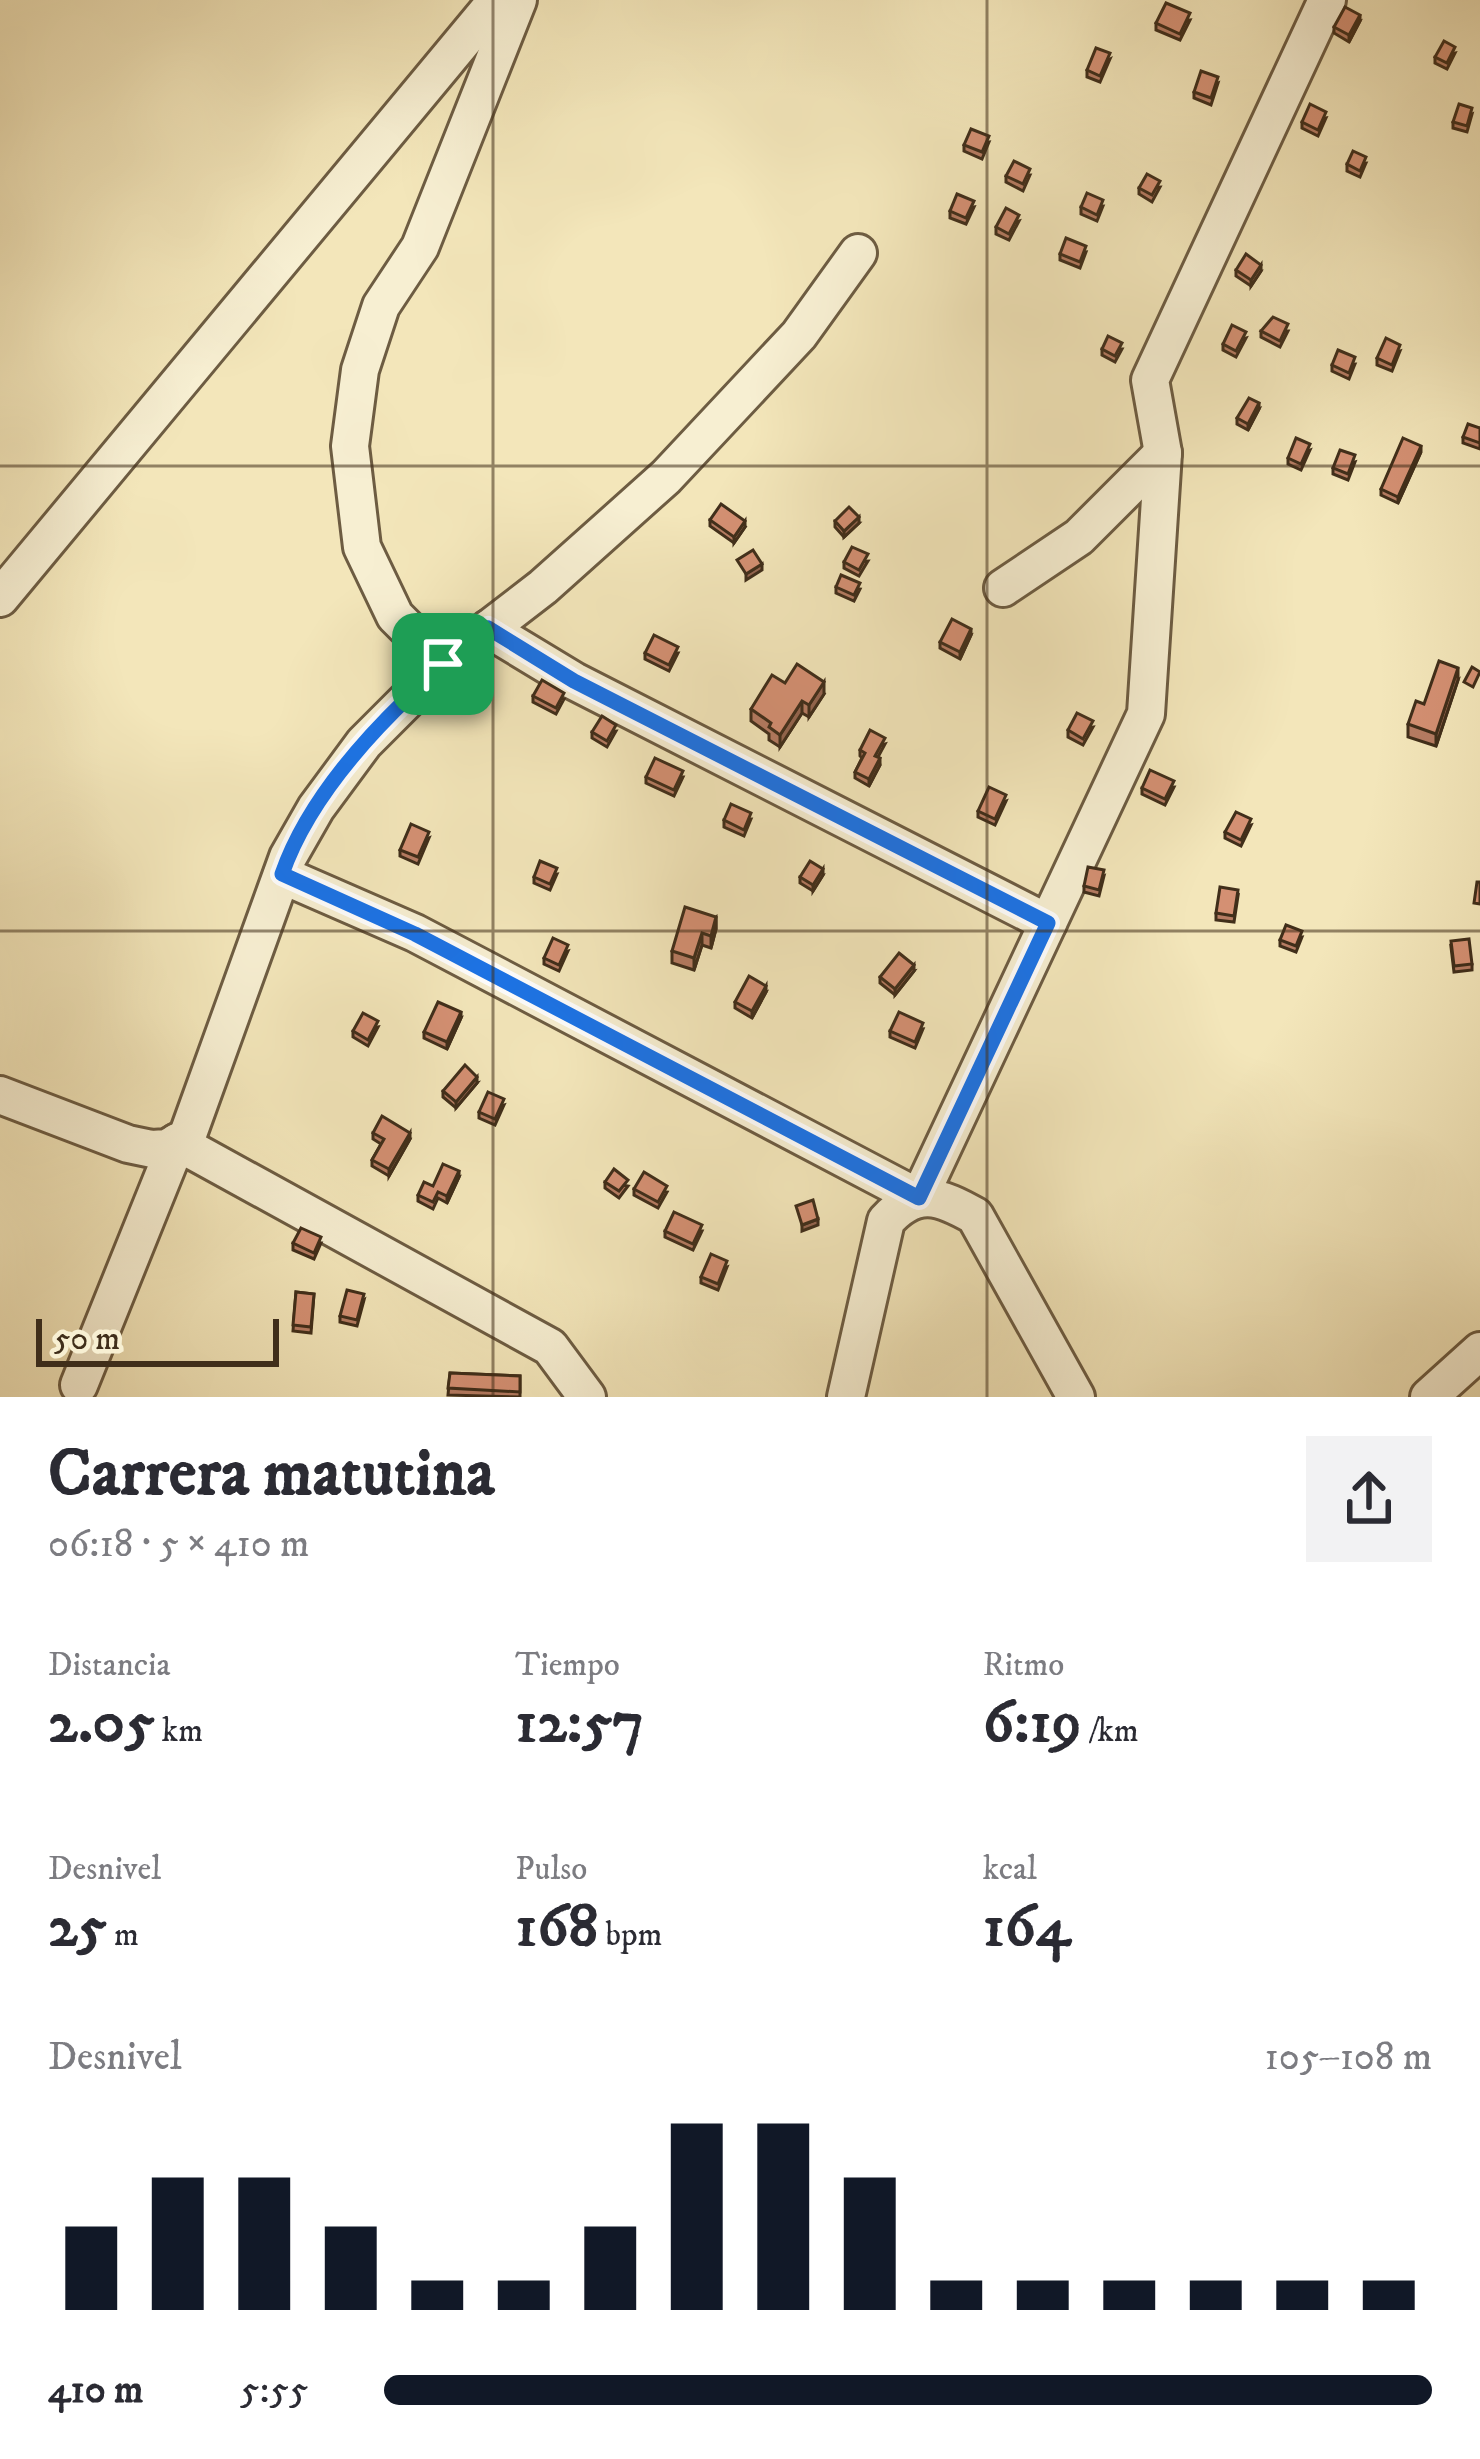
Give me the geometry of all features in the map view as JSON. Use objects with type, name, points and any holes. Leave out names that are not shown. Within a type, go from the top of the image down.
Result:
[{"type":"street","points":[[0,598],[497,0]]},
{"type":"street","points":[[443,664],[395,616],[362,547],[350,446],[360,370],[381,306],[420,247],[518,0]]},
{"type":"street","points":[[846,1397],[886,1222],[899,1207],[919,1198],[1146,714],[1163,453],[1150,380],[1327,0]]},
{"type":"street","points":[[0,1095],[128,1144],[167,1148],[187,1137],[288,857],[316,808],[364,743],[443,664],[543,586],[666,477],[799,334],[858,253]]},
{"type":"street","points":[[1003,588],[1079,537],[1163,453]]},
{"type":"street","points":[[488,628],[574,681],[1048,923]]},
{"type":"street","points":[[282,874],[415,934],[919,1198],[946,1199],[975,1216],[1076,1397]]},
{"type":"street","points":[[79,1385],[177,1142]]},
{"type":"street","points":[[177,1142],[550,1347],[587,1397]]},
{"type":"building","points":[[1166,3],[1190,13],[1180,34],[1156,23]]},
{"type":"building","points":[[1345,7],[1360,15],[1349,35],[1334,27]]},
{"type":"building","points":[[1444,41],[1455,47],[1447,63],[1435,57]]},
{"type":"building","points":[[1096,48],[1110,53],[1100,76],[1087,70]]},
{"type":"building","points":[[1201,71],[1218,77],[1211,98],[1194,92]]},
{"type":"building","points":[[1310,104],[1326,112],[1318,130],[1302,122]]},
{"type":"building","points":[[1459,104],[1472,108],[1467,126],[1453,122]]},
{"type":"building","points":[[971,129],[989,136],[982,152],[964,145]]},
{"type":"building","points":[[1353,151],[1366,157],[1360,171],[1347,164]]},
{"type":"building","points":[[1014,161],[1030,169],[1023,184],[1006,176]]},
{"type":"building","points":[[1147,174],[1160,181],[1152,195],[1139,188]]},
{"type":"building","points":[[1087,193],[1103,200],[1097,215],[1081,207]]},
{"type":"building","points":[[957,194],[974,201],[966,218],[950,211]]},
{"type":"building","points":[[1006,208],[1019,215],[1009,234],[996,227]]},
{"type":"building","points":[[1066,238],[1086,246],[1080,262],[1060,254]]},
{"type":"building","points":[[1246,254],[1261,265],[1251,280],[1236,270]]},
{"type":"building","points":[[1273,317],[1288,324],[1280,341],[1261,331]]},
{"type":"building","points":[[1232,325],[1246,332],[1236,351],[1223,344]]},
{"type":"building","points":[[1108,336],[1122,343],[1115,356],[1102,349]]},
{"type":"building","points":[[1386,338],[1400,345],[1392,365],[1377,358]]},
{"type":"building","points":[[1338,350],[1355,357],[1349,373],[1332,365]]},
{"type":"building","points":[[1249,398],[1259,403],[1248,424],[1237,418]]},
{"type":"building","points":[[1468,424],[1480,428],[1480,443],[1463,437]]},
{"type":"building","points":[[1296,438],[1310,444],[1301,464],[1288,458]]},
{"type":"building","points":[[1403,438],[1421,446],[1398,497],[1381,489]]},
{"type":"building","points":[[1340,450],[1355,455],[1348,474],[1333,468]]},
{"type":"building","points":[[721,504],[745,521],[734,537],[710,520]]},
{"type":"building","points":[[849,507],[859,517],[844,531],[835,521]]},
{"type":"building","points":[[852,547],[868,554],[859,570],[844,562]]},
{"type":"building","points":[[753,550],[762,564],[746,574],[737,560]]},
{"type":"building","points":[[841,575],[860,583],[854,595],[836,587]]},
{"type":"building","points":[[952,619],[971,629],[960,652],[940,642]]},
{"type":"building","points":[[654,635],[678,647],[669,665],[645,653]]},
{"type":"building","points":[[1439,661],[1458,668],[1436,734],[1408,724],[1416,701],[1424,704]]},
{"type":"building","points":[[797,664],[824,682],[809,705],[802,701],[780,735],[751,709],[772,675],[785,683]]},
{"type":"building","points":[[1472,667],[1480,672],[1473,687],[1464,682]]},
{"type":"building","points":[[542,680],[564,693],[556,708],[533,696]]},
{"type":"building","points":[[1077,713],[1093,721],[1083,739],[1068,730]]},
{"type":"building","points":[[602,716],[616,725],[607,741],[592,732]]},
{"type":"building","points":[[870,730],[885,738],[869,779],[855,772]]},
{"type":"building","points":[[655,758],[683,771],[674,790],[646,777]]},
{"type":"building","points":[[1150,770],[1174,781],[1165,799],[1142,788]]},
{"type":"building","points":[[989,787],[1006,795],[995,819],[978,811]]},
{"type":"building","points":[[731,804],[751,813],[744,830],[724,820]]},
{"type":"building","points":[[1236,812],[1251,819],[1241,840],[1225,832]]},
{"type":"building","points":[[411,824],[429,832],[418,857],[400,850]]},
{"type":"building","points":[[540,861],[557,868],[550,884],[534,877]]},
{"type":"building","points":[[810,861],[823,869],[813,885],[800,877]]},
{"type":"building","points":[[1088,867],[1104,870],[1099,890],[1084,886]]},
{"type":"building","points":[[1480,882],[1480,904],[1474,903]]},
{"type":"building","points":[[1220,887],[1238,890],[1234,916],[1216,913]]},
{"type":"building","points":[[685,907],[716,917],[711,936],[702,933],[694,958],[672,951]]},
{"type":"building","points":[[1286,925],[1302,931],[1296,946],[1280,940]]},
{"type":"building","points":[[553,938],[568,945],[559,965],[544,958]]},
{"type":"building","points":[[1469,939],[1472,964],[1454,966],[1451,941]]},
{"type":"building","points":[[899,953],[914,965],[895,989],[880,977]]},
{"type":"building","points":[[749,976],[766,986],[752,1011],[735,1002]]},
{"type":"building","points":[[438,1002],[461,1012],[447,1042],[424,1032]]},
{"type":"building","points":[[899,1012],[923,1023],[915,1042],[890,1031]]},
{"type":"building","points":[[363,1013],[378,1021],[368,1040],[353,1031]]},
{"type":"building","points":[[465,1065],[477,1077],[456,1102],[443,1091]]},
{"type":"building","points":[[488,1092],[504,1099],[495,1119],[479,1112]]},
{"type":"building","points":[[382,1116],[410,1133],[389,1169],[372,1160],[384,1139],[373,1133]]},
{"type":"building","points":[[443,1164],[459,1171],[447,1196],[438,1192],[433,1202],[418,1195],[424,1182],[433,1186]]},
{"type":"building","points":[[614,1169],[628,1180],[619,1191],[605,1182]]},
{"type":"building","points":[[644,1172],[667,1186],[658,1202],[634,1189]]},
{"type":"building","points":[[813,1200],[818,1219],[802,1225],[796,1206]]},
{"type":"building","points":[[674,1212],[702,1225],[693,1244],[665,1231]]},
{"type":"building","points":[[301,1228],[321,1237],[314,1253],[293,1243]]},
{"type":"building","points":[[711,1254],[727,1261],[718,1284],[701,1277]]},
{"type":"building","points":[[347,1290],[364,1294],[357,1320],[340,1316]]},
{"type":"building","points":[[296,1292],[314,1294],[311,1327],[293,1325]]},
{"type":"building","points":[[450,1373],[520,1376],[520,1392],[448,1388]]},
{"type":"route","points":[[488,628],[574,681],[1048,923],[919,1198],[415,934],[282,874],[316,808],[364,743],[443,664],[488,628]]}]
